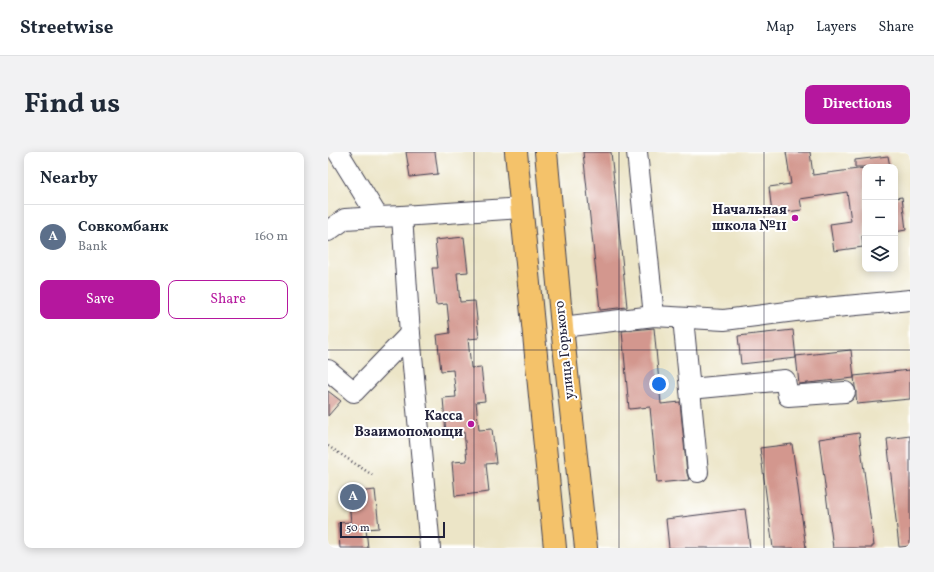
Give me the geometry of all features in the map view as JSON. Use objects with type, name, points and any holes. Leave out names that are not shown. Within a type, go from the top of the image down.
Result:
[{"type":"main road","name":"улица Горького","points":[[516,152],[555,548]]},
{"type":"main road","name":"улица Горького","points":[[546,152],[562,327],[586,548]]},
{"type":"lane","points":[[338,152],[378,217]]},
{"type":"lane","points":[[637,152],[654,316]]},
{"type":"lane","points":[[328,230],[345,219],[522,208]]},
{"type":"lane","points":[[402,216],[410,334],[430,548]]},
{"type":"lane","points":[[562,327],[654,316],[724,320],[803,310],[910,300]]},
{"type":"lane","points":[[683,318],[698,472]]},
{"type":"lane","points":[[328,370],[354,392],[410,334]]},
{"type":"lane","points":[[690,390],[785,380],[788,396],[845,392]]},
{"type":"path","points":[[328,446],[374,476]]},
{"type":"building","points":[[406,152],[435,152],[438,174],[410,177]]},
{"type":"building","points":[[583,152],[611,152],[627,307],[600,310]]},
{"type":"building","points":[[786,152],[810,152],[813,175],[862,168],[862,247],[834,251],[830,224],[851,221],[847,192],[800,199],[802,210],[772,214],[769,187],[791,184]]},
{"type":"building","points":[[888,156],[889,164],[862,164],[862,167],[855,167],[855,160]]},
{"type":"building","points":[[902,197],[906,230],[898,231],[898,200],[898,198]]},
{"type":"building","points":[[464,237],[468,272],[457,273],[460,302],[475,301],[479,338],[468,339],[471,368],[481,367],[485,401],[476,402],[479,430],[492,429],[496,463],[486,464],[489,492],[455,496],[452,462],[467,461],[464,432],[446,434],[443,398],[456,397],[453,370],[441,371],[437,335],[450,333],[447,304],[436,305],[432,268],[438,268],[435,240]]},
{"type":"building","points":[[654,328],[661,404],[680,402],[689,480],[657,483],[650,407],[629,409],[622,331]]},
{"type":"building","points":[[793,330],[796,358],[741,364],[738,336]]},
{"type":"building","points":[[851,350],[854,378],[799,384],[796,356]]},
{"type":"building","points":[[910,370],[910,399],[857,404],[854,376]]},
{"type":"building","points":[[328,391],[341,401],[328,416]]},
{"type":"building","points":[[859,433],[874,546],[872,546],[872,548],[833,548],[819,439]]},
{"type":"building","points":[[910,436],[910,546],[899,547],[887,439]]},
{"type":"building","points":[[792,444],[806,548],[773,548],[760,448]]},
{"type":"building","points":[[375,490],[379,528],[366,529],[368,548],[340,548],[338,523],[351,522],[348,493]]},
{"type":"building","points":[[745,509],[750,548],[669,548],[666,519]]},
{"type":"place","name":"Начальная школа №11","points":[[795,218]]},
{"type":"place","name":"Касса Взаимопомощи","points":[[471,424]]},
{"type":"place","name":"Совкомбанк","points":[[353,497]]}]
